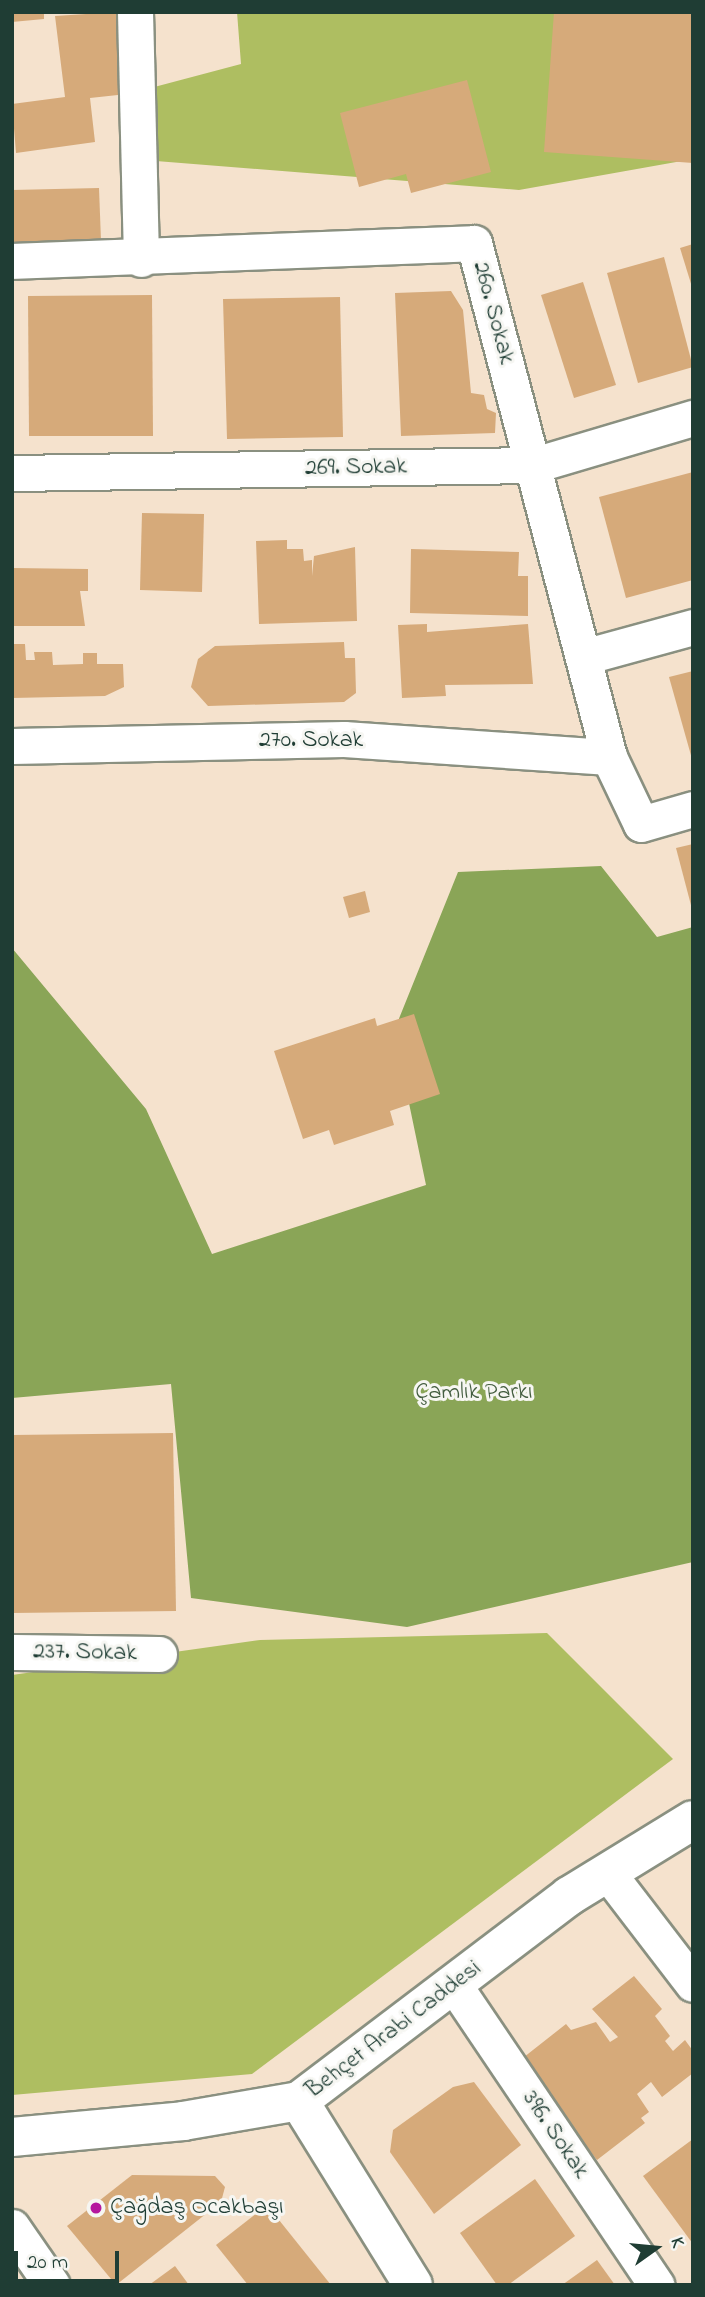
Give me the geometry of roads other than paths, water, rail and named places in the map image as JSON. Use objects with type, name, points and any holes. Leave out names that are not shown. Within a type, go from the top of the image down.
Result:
[{"type":"main road","name":"Behçet Arabi Caddesi","points":[[12,2137],[183,2121],[299,2101],[607,1872],[693,1820]]},
{"type":"main road","points":[[299,2101],[413,2285]]},
{"type":"street","points":[[135,12],[141,259]]},
{"type":"street","name":"260. Sokak","points":[[12,261],[141,259],[474,243],[587,656],[609,757],[641,824],[693,809]]},
{"type":"street","name":"269. Sokak","points":[[12,473],[534,465],[693,418]]},
{"type":"street","points":[[587,656],[693,627]]},
{"type":"street","name":"270. Sokak","points":[[12,746],[344,739],[609,757]]},
{"type":"street","name":"237. Sokak","points":[[12,1652],[159,1654]]},
{"type":"street","points":[[607,1872],[693,1984]]},
{"type":"street","name":"396. Sokak","points":[[454,1985],[656,2285]]},
{"type":"street","points":[[12,2227],[52,2285]]},
{"type":"place","name":"Çağdaş Ocakbaşı","points":[[96,2208]]},
{"type":"park label","name":"Çamlık Parkı","points":[[474,1393]]}]
